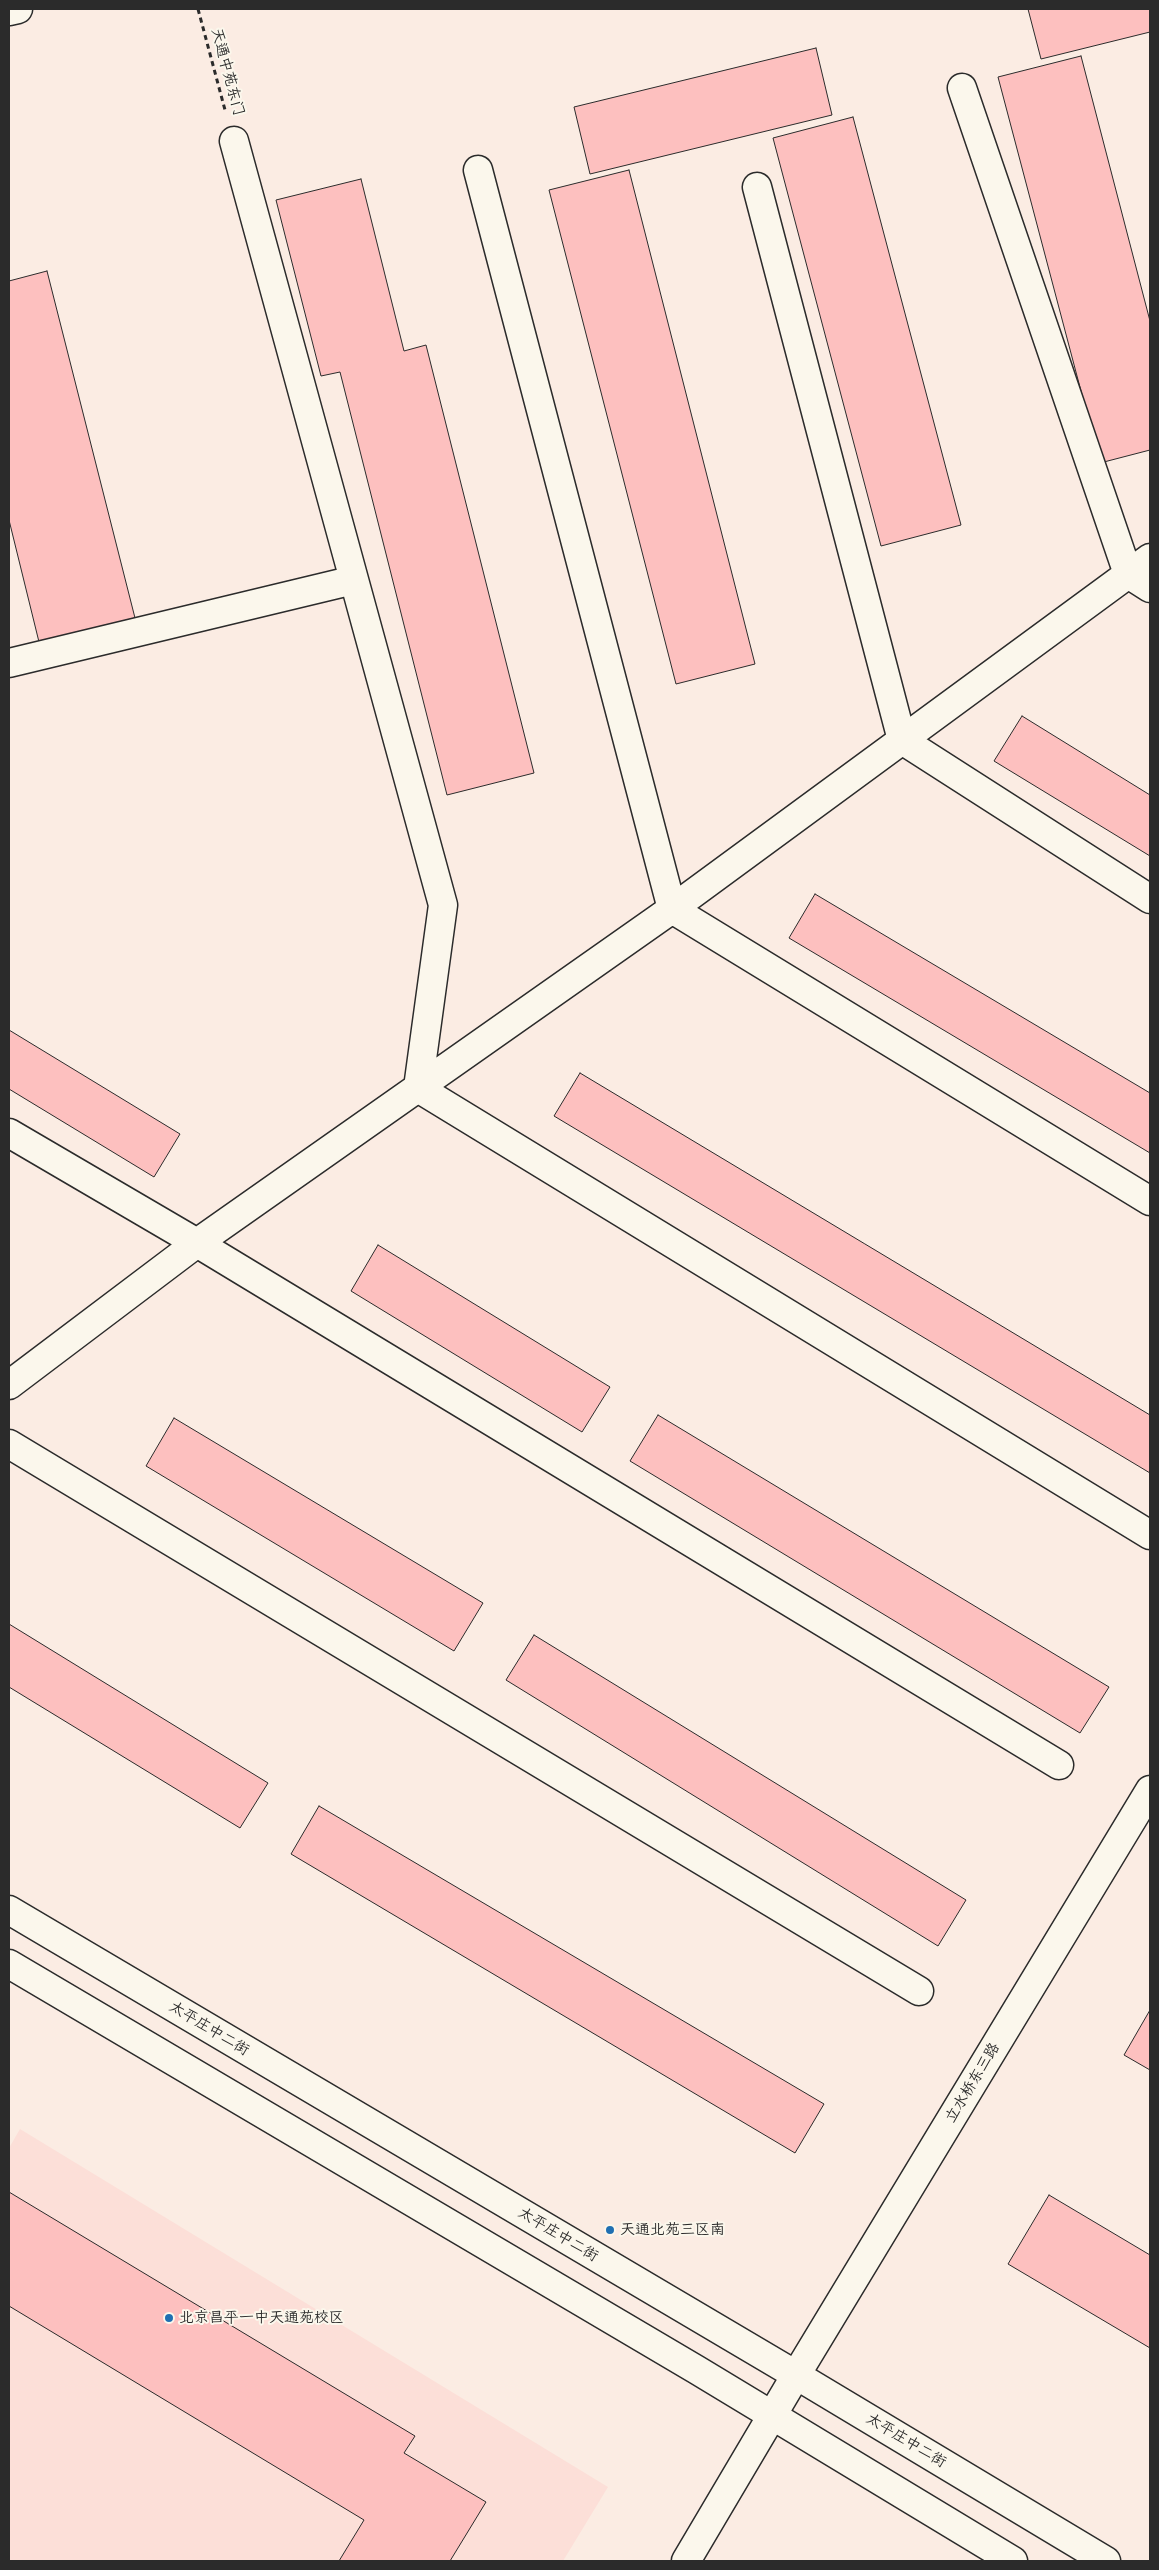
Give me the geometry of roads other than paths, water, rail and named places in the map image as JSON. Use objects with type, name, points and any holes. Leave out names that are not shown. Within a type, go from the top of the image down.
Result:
[{"type":"street","points":[[9,11],[18,9]]},
{"type":"street","points":[[962,88],[1139,581]]},
{"type":"street","points":[[234,142],[443,905],[418,1088]]},
{"type":"street","points":[[478,170],[672,908],[1150,1201]]},
{"type":"street","points":[[757,187],[902,740],[1150,899]]},
{"type":"street","points":[[9,1385],[197,1243],[672,908],[902,740],[1139,581],[1150,558]]},
{"type":"street","points":[[9,664],[354,580]]},
{"type":"street","points":[[418,1088],[1150,1535]]},
{"type":"street","points":[[9,1133],[197,1243],[1059,1765]]},
{"type":"street","points":[[9,1444],[919,1990]]},
{"type":"street","name":"立水桥东三路","points":[[686,2561],[796,2375],[1150,1790]]},
{"type":"street","name":"太平庄中二街","points":[[9,1910],[796,2375],[1106,2561]]},
{"type":"street","points":[[9,1964],[772,2415],[1013,2561]]},
{"type":"place","name":"天通北苑三区南","points":[[610,2230]]},
{"type":"place","name":"北京昌平一中天通苑校区","points":[[169,2318]]}]
